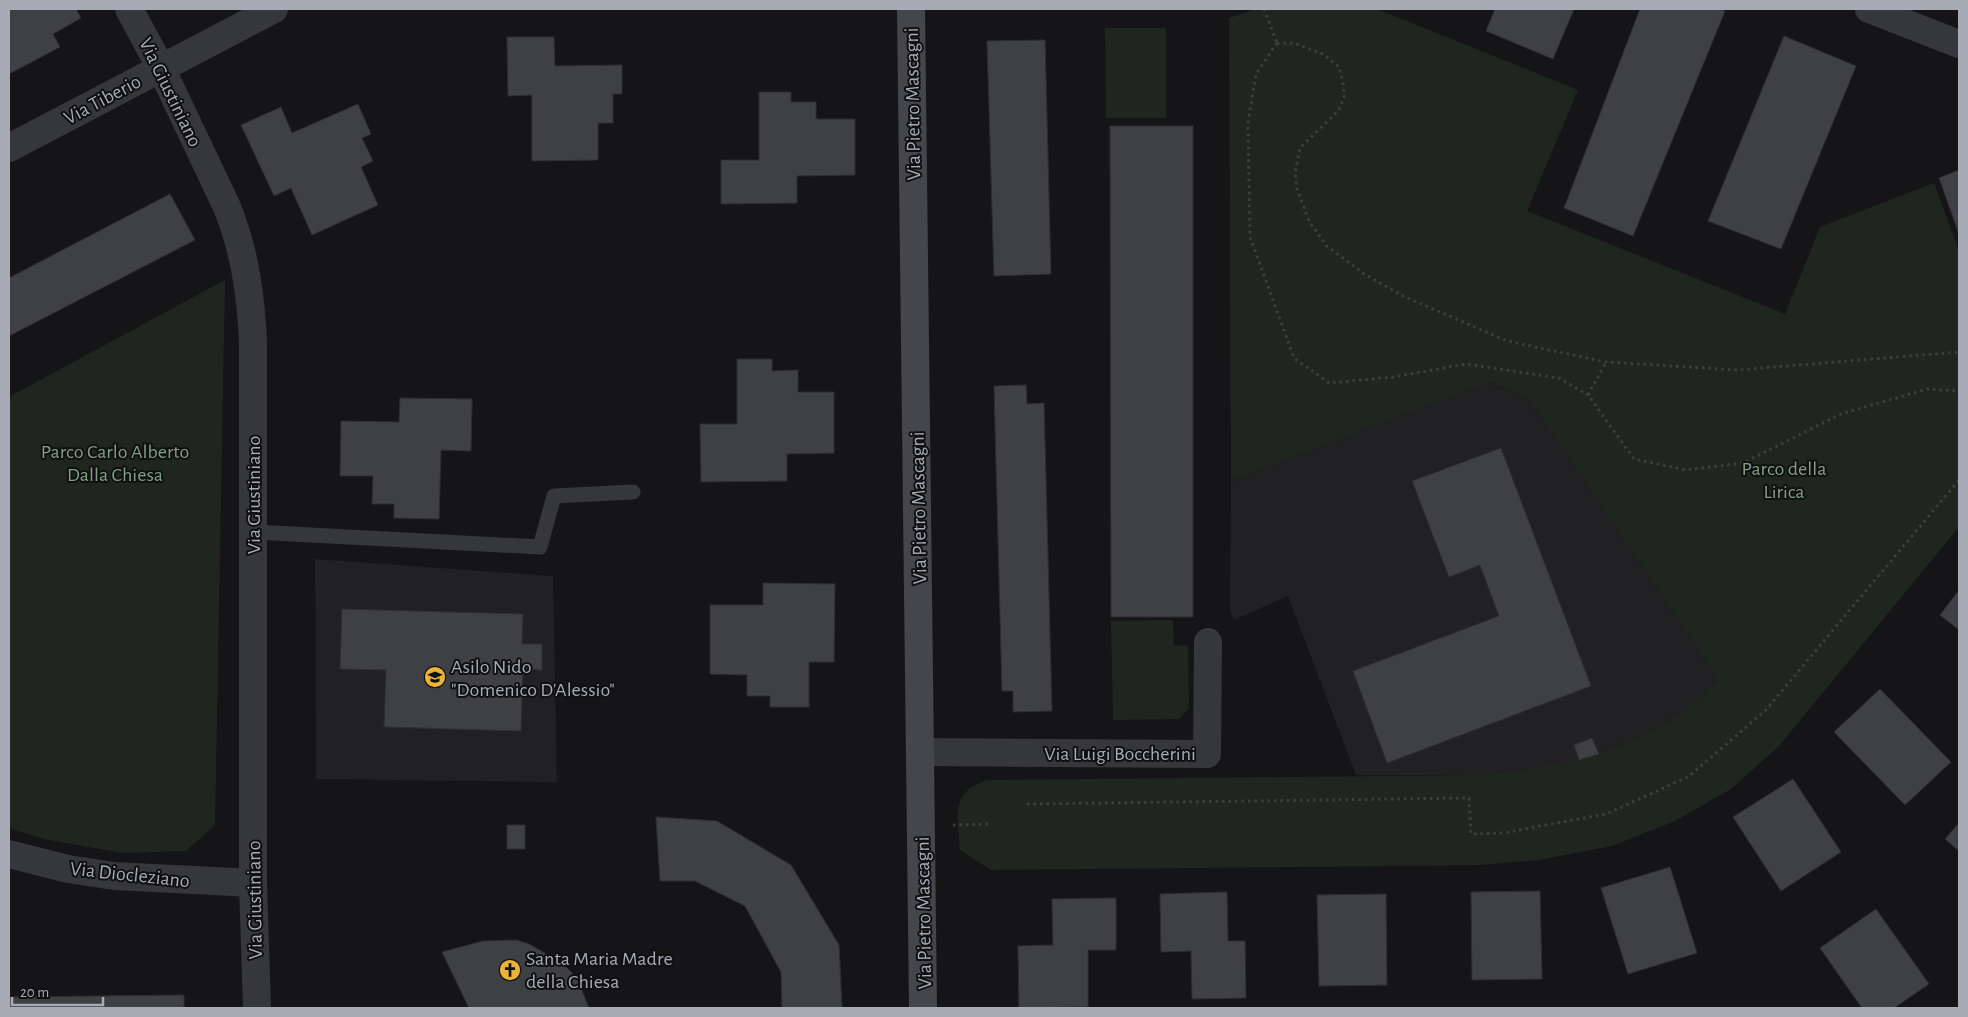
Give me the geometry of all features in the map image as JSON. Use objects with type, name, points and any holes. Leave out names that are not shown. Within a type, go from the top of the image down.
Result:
[{"type":"street","name":"Via Giustiniano","points":[[129,9],[161,68],[227,207],[235,227],[246,270],[253,343],[253,883],[257,1008]]},
{"type":"street","name":"Via Tiberio","points":[[9,148],[274,9]]},
{"type":"street","name":"Via Pietro Mascagni","points":[[911,9],[923,1008]]},
{"type":"street","points":[[1869,9],[1959,44]]},
{"type":"street","name":"Via Luigi Boccherini","points":[[921,752],[1207,754],[1208,642]]},
{"type":"street","name":"Via Diocleziano","points":[[9,854],[68,868],[114,876],[253,883]]},
{"type":"lane","points":[[253,532],[540,547],[554,496],[633,492]]},
{"type":"path","points":[[1264,9],[1277,43]]},
{"type":"path","points":[[1277,43],[1294,43],[1322,54],[1339,67],[1344,97],[1339,110],[1300,148],[1295,172],[1308,221],[1328,246],[1364,274],[1405,297],[1507,341],[1606,362],[1737,370],[1959,352]]},
{"type":"path","points":[[1277,43],[1256,74],[1248,122],[1250,237],[1294,358],[1329,383],[1393,377],[1466,364],[1559,378],[1588,395],[1634,459],[1686,470],[1743,463],[1841,414],[1927,389],[1959,391]]},
{"type":"path","points":[[1588,395],[1606,362]]},
{"type":"path","points":[[1026,804],[1469,798],[1470,834],[1503,833],[1606,814],[1688,776],[1765,711],[1959,480]]},
{"type":"path","points":[[953,824],[991,824]]},
{"type":"shaded area","points":[[1488,382],[1529,399],[1718,679],[1684,711],[1649,732],[1599,754],[1579,760],[1482,775],[1356,775],[1288,596],[1234,620],[1230,612],[1231,481]]},
{"type":"shaded area","name":"Asilo Nido \"Domenico D'Alessio\"","points":[[315,559],[553,576],[557,782],[316,779]]},
{"type":"green space","name":"Parco della Lirica","points":[[1256,9],[1377,9],[1578,90],[1527,211],[1785,314],[1820,227],[1934,183],[1959,251],[1959,527],[1779,746],[1731,789],[1675,821],[1612,846],[1539,860],[1480,865],[991,870],[960,850],[958,809],[960,802],[969,789],[987,780],[1482,775],[1535,768],[1599,754],[1649,732],[1684,711],[1718,679],[1529,399],[1489,382],[1231,481],[1229,18]]},
{"type":"green space","points":[[1105,28],[1166,28],[1166,118],[1106,118]]},
{"type":"green space","name":"Parco Carlo Alberto Dalla Chiesa","points":[[225,280],[215,825],[186,851],[123,853],[44,839],[9,828],[9,397]]},
{"type":"green space","points":[[1173,620],[1174,645],[1188,646],[1189,708],[1179,719],[1113,720],[1111,621]]},
{"type":"building","points":[[9,9],[76,9],[81,18],[53,34],[60,47],[9,74]]},
{"type":"building","points":[[1495,9],[1574,9],[1553,59],[1486,31]]},
{"type":"building","points":[[1640,9],[1718,9],[1725,11],[1633,236],[1564,208]]},
{"type":"building","points":[[1784,36],[1856,66],[1781,249],[1708,221]]},
{"type":"building","points":[[507,37],[554,37],[555,66],[622,65],[622,94],[613,94],[613,123],[598,123],[598,160],[532,161],[532,95],[508,96]]},
{"type":"building","points":[[1045,40],[1051,274],[994,276],[987,41]]},
{"type":"building","points":[[759,92],[791,92],[791,102],[816,102],[816,119],[855,119],[855,175],[797,176],[797,203],[721,204],[721,160],[759,160]]},
{"type":"building","points":[[358,104],[371,134],[362,138],[373,161],[361,167],[378,205],[312,235],[291,188],[274,196],[241,125],[281,107],[292,133]]},
{"type":"building","points":[[1110,126],[1193,126],[1193,617],[1111,617]]},
{"type":"building","points":[[1959,170],[1959,234],[1939,178]]},
{"type":"building","points":[[170,194],[195,240],[9,336],[9,278]]},
{"type":"building","points":[[737,359],[772,359],[772,371],[798,370],[798,392],[834,392],[834,453],[787,454],[787,481],[701,482],[700,424],[737,424]]},
{"type":"building","points":[[1026,385],[1027,404],[1044,403],[1052,711],[1013,712],[1013,691],[1002,691],[994,386]]},
{"type":"building","points":[[400,398],[472,399],[471,451],[441,450],[439,519],[394,518],[394,504],[372,504],[373,476],[340,476],[341,421],[399,422]]},
{"type":"building","points":[[1501,448],[1591,686],[1387,763],[1353,671],[1499,616],[1480,565],[1449,577],[1412,481]]},
{"type":"building","points":[[763,583],[835,584],[834,662],[809,662],[809,707],[770,707],[770,696],[747,696],[747,675],[710,674],[710,605],[763,605]]},
{"type":"building","points":[[1959,590],[1959,630],[1940,615]]},
{"type":"building","points":[[342,609],[523,614],[522,644],[542,644],[542,670],[523,669],[521,731],[384,727],[386,670],[340,669]]},
{"type":"building","points":[[1880,689],[1951,762],[1905,805],[1834,732]]},
{"type":"building","points":[[1592,738],[1599,754],[1579,760],[1574,745]]},
{"type":"building","points":[[1793,779],[1841,852],[1781,891],[1733,817]]},
{"type":"building","points":[[656,817],[717,821],[791,865],[839,945],[842,1008],[782,1008],[781,972],[745,906],[695,881],[660,881]]},
{"type":"building","points":[[1959,823],[1959,851],[1945,839]]},
{"type":"building","points":[[507,825],[525,825],[525,849],[507,849]]},
{"type":"building","points":[[1670,867],[1697,953],[1628,974],[1601,888]]},
{"type":"building","points":[[1540,891],[1542,979],[1472,980],[1471,892]]},
{"type":"building","points":[[1227,892],[1228,941],[1245,941],[1246,998],[1192,999],[1191,951],[1161,952],[1160,894]]},
{"type":"building","points":[[1386,894],[1387,985],[1319,986],[1317,895]]},
{"type":"building","points":[[1116,898],[1116,950],[1088,950],[1088,1007],[1019,1008],[1018,946],[1053,945],[1052,899]]},
{"type":"building","points":[[1876,909],[1929,984],[1894,1008],[1862,1008],[1820,948]]},
{"type":"building","name":"Santa Maria Madre della Chiesa","points":[[516,940],[529,944],[562,963],[577,978],[589,1008],[469,1008],[442,952],[483,941]]},
{"type":"building","points":[[184,995],[184,1008],[9,1008],[9,997]]},
{"type":"place","name":"Asilo Nido \"Domenico D'Alessio\"","points":[[435,677]]},
{"type":"place","name":"Santa Maria Madre della Chiesa","points":[[510,970]]}]
